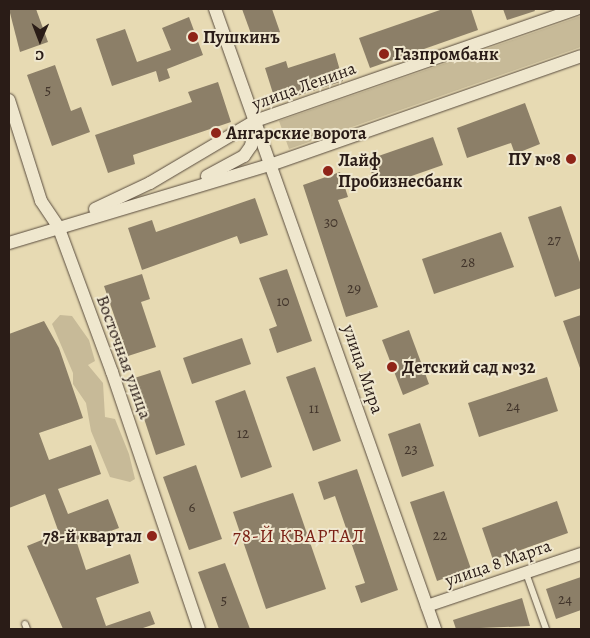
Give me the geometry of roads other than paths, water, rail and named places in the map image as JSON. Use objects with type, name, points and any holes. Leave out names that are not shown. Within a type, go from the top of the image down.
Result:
[{"type":"street","name":"улица Мира","points":[[215,9],[255,121],[273,164],[435,629]]},
{"type":"street","name":"улица Ленина","points":[[58,226],[150,183],[255,121],[576,9]]},
{"type":"street","name":"улица Ленина","points":[[9,243],[58,226],[273,164],[581,56]]},
{"type":"street","name":"Восточная улица","points":[[9,100],[41,200],[58,226],[200,629]]},
{"type":"street","name":"улица Мира","points":[[166,194],[244,156],[251,146],[255,121]]},
{"type":"street","name":"улица 8 Марта","points":[[427,606],[581,554]]},
{"type":"lane","points":[[526,573],[546,629]]},
{"type":"place","name":"Пушкинъ","points":[[193,37]]},
{"type":"place","name":"Газпромбанк","points":[[384,54]]},
{"type":"place","name":"Ангарские ворота","points":[[216,133]]},
{"type":"place","name":"ПУ №8","points":[[571,159]]},
{"type":"place","name":"Лайф Пробизнесбанк","points":[[328,171]]},
{"type":"place","name":"Детский сад №32","points":[[392,367]]},
{"type":"place","name":"78-й квартал","points":[[152,536]]},
{"type":"district","name":"78-Й КВАРТАЛ","points":[[299,537]]}]
